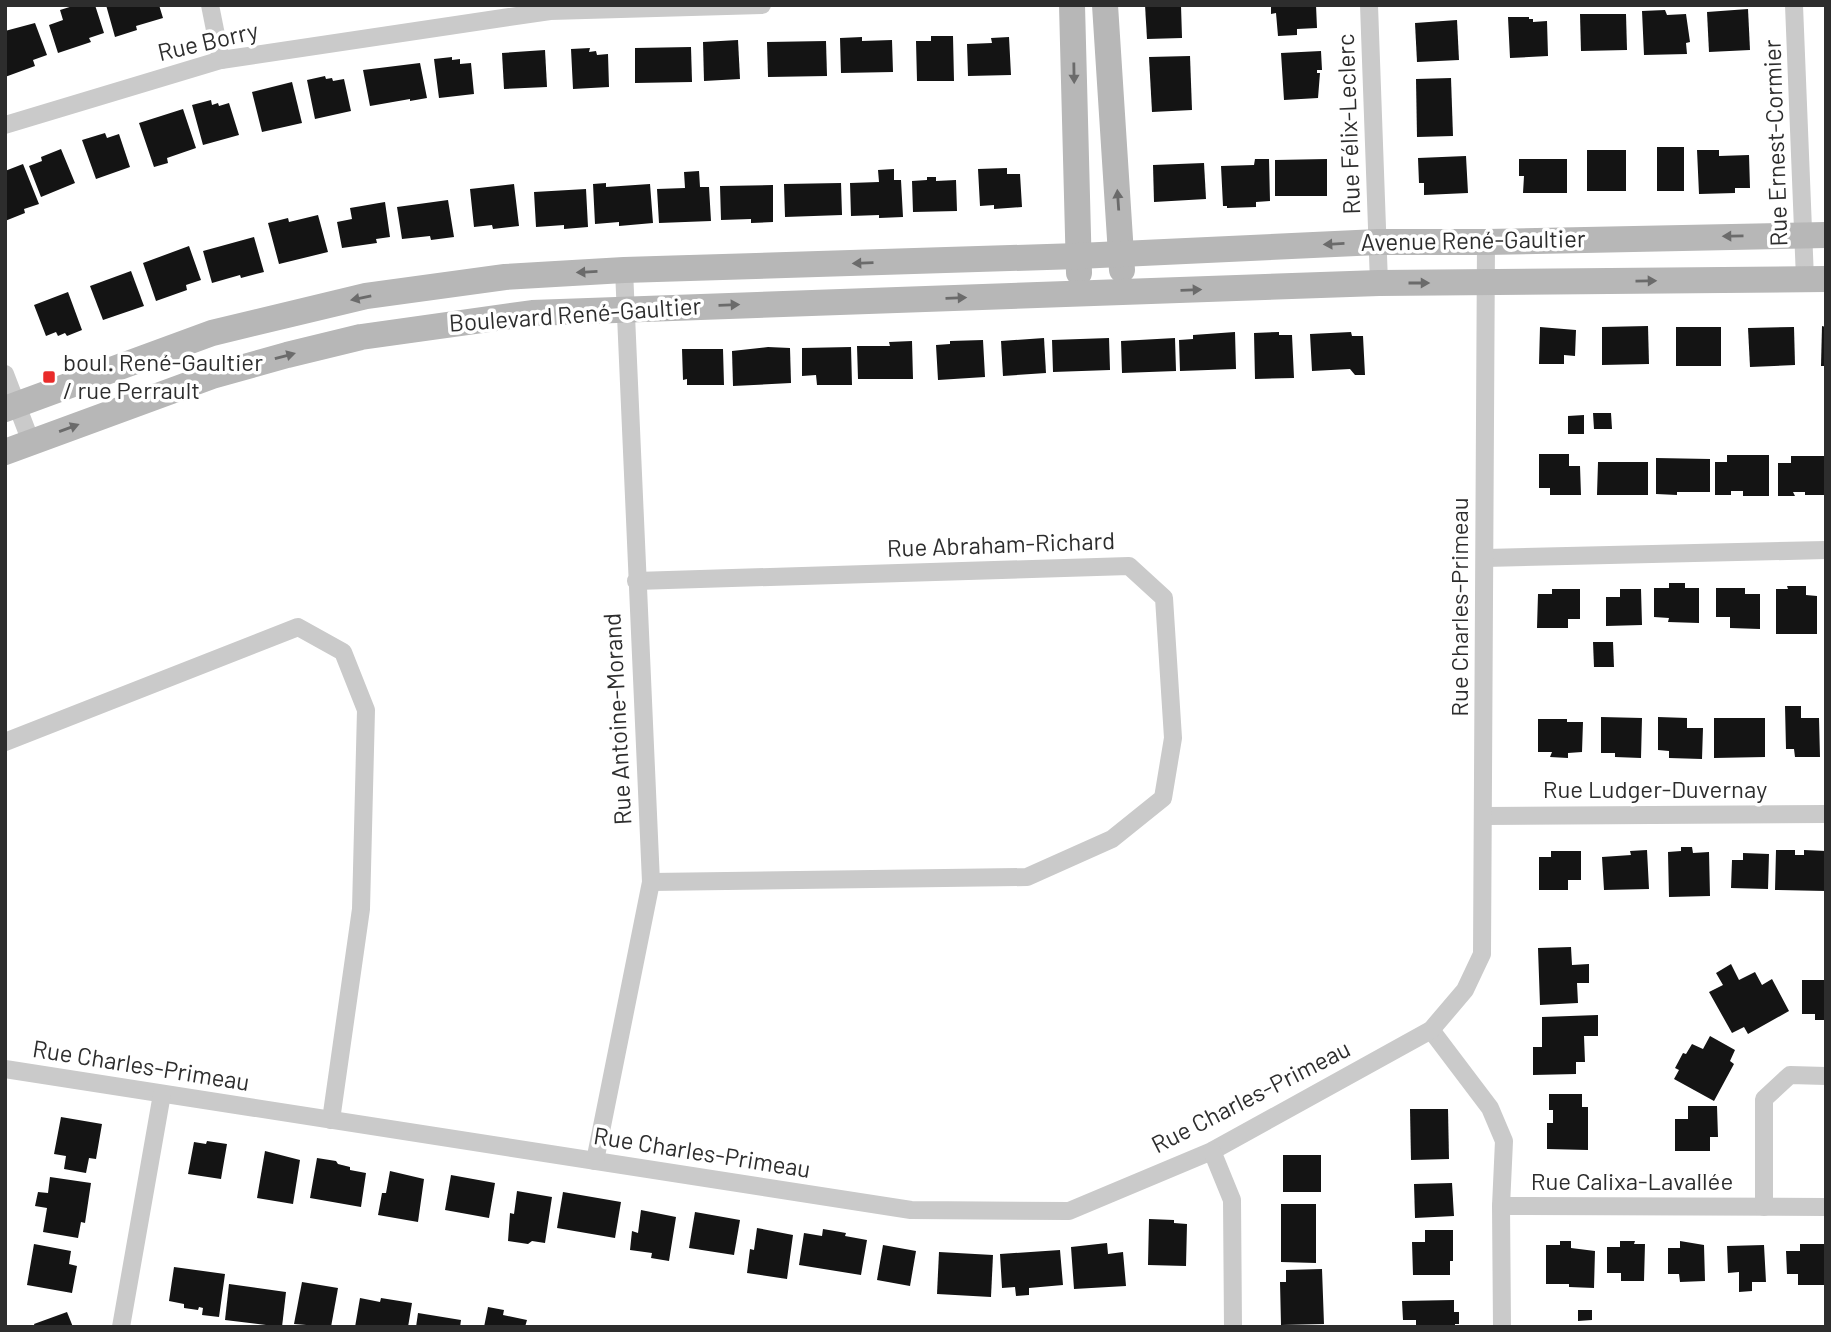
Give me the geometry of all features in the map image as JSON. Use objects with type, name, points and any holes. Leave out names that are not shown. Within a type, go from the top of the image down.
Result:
[{"type":"street","points":[[210,5],[221,60]]},
{"type":"street","name":"Rue Borry","points":[[5,125],[221,60],[550,11],[762,5]]},
{"type":"street","points":[[1072,5],[1080,293]]},
{"type":"street","points":[[1105,5],[1123,293]]},
{"type":"street","name":"Rue Félix-Leclerc","points":[[1368,5],[1379,283]]},
{"type":"street","name":"Rue Ernest-Cormier","points":[[1794,5],[1815,234],[1816,279]]},
{"type":"street","name":"Avenue René-Gaultier","points":[[1121,254],[1378,242],[1815,234]]},
{"type":"street","name":"Rue Charles-Primeau","points":[[5,1069],[911,1210],[1069,1211],[1212,1151],[1431,1030],[1465,990],[1482,954],[1486,242]]},
{"type":"street","name":"Boulevard René-Gaultier","points":[[11,407],[212,333],[366,296],[505,277],[624,270],[1121,254]]},
{"type":"street","name":"Rue Antoine-Morand","points":[[595,1161],[651,882],[624,270]]},
{"type":"street","name":"Avenue René-Gaultier","points":[[1123,293],[1379,283],[1816,279]]},
{"type":"street","name":"Boulevard René-Gaultier","points":[[5,452],[212,376],[361,337],[532,313],[1123,293]]},
{"type":"street","points":[[5,374],[11,407],[31,442]]},
{"type":"street","points":[[1485,558],[1826,550]]},
{"type":"street","name":"Rue Abraham-Richard","points":[[636,580],[1129,566],[1164,598],[1173,737],[1163,798],[1112,839],[1027,877],[651,882]]},
{"type":"street","points":[[5,742],[299,627],[343,652],[366,710],[362,909],[331,1120]]},
{"type":"street","name":"Rue Ludger-Duvernay","points":[[1484,816],[1826,814]]},
{"type":"street","name":"Rue Calixa-Lavallée","points":[[1431,1030],[1490,1108],[1504,1141],[1501,1206],[1502,1327]]},
{"type":"street","name":"Rue Calixa-Lavallée","points":[[1764,1207],[1764,1099],[1790,1075],[1826,1076]]},
{"type":"street","points":[[121,1327],[162,1094]]},
{"type":"street","points":[[1212,1151],[1232,1200],[1233,1327]]},
{"type":"street","name":"Rue Calixa-Lavallée","points":[[1501,1206],[1826,1207]]},
{"type":"building","points":[[76,5],[95,5],[104,33],[89,38],[91,42],[58,53],[49,25],[63,20],[60,10]]},
{"type":"building","points":[[106,5],[159,5],[163,18],[136,26],[137,30],[115,37]]},
{"type":"building","points":[[1145,5],[1181,5],[1182,38],[1147,39]]},
{"type":"building","points":[[1271,5],[1316,5],[1317,28],[1297,29],[1297,35],[1278,36],[1276,13],[1271,14]]},
{"type":"building","points":[[1748,9],[1750,50],[1709,52],[1707,12]]},
{"type":"building","points":[[1665,10],[1667,15],[1686,14],[1690,42],[1686,43],[1687,54],[1644,55],[1642,11]]},
{"type":"building","points":[[1580,14],[1626,14],[1627,50],[1581,51]]},
{"type":"building","points":[[1508,17],[1529,17],[1533,22],[1547,21],[1548,56],[1510,58]]},
{"type":"building","points":[[1457,20],[1459,60],[1417,62],[1415,23]]},
{"type":"building","points":[[35,23],[47,55],[33,60],[35,66],[5,77],[5,31]]},
{"type":"building","points":[[931,36],[953,36],[954,81],[917,81],[916,41],[931,41]]},
{"type":"building","points":[[862,37],[862,41],[892,40],[893,72],[841,73],[840,38]]},
{"type":"building","points":[[1009,37],[1011,75],[968,76],[967,44],[992,43],[991,38]]},
{"type":"building","points":[[738,40],[740,79],[704,81],[703,42]]},
{"type":"building","points":[[826,41],[827,76],[768,77],[767,42]]},
{"type":"building","points":[[691,47],[692,82],[635,83],[635,48]]},
{"type":"building","points":[[590,48],[589,52],[596,51],[597,55],[608,54],[609,87],[573,89],[571,49]]},
{"type":"building","points":[[545,50],[547,87],[504,89],[502,53]]},
{"type":"building","points":[[1321,51],[1322,70],[1317,70],[1317,73],[1320,73],[1318,98],[1284,100],[1281,53]]},
{"type":"building","points":[[1190,56],[1192,110],[1152,112],[1149,57]]},
{"type":"building","points":[[452,57],[452,60],[460,59],[460,64],[471,63],[474,94],[439,98],[434,59]]},
{"type":"building","points":[[420,63],[427,98],[370,106],[363,70]]},
{"type":"building","points":[[325,76],[333,81],[344,79],[351,111],[315,119],[307,80]]},
{"type":"building","points":[[1451,78],[1453,136],[1417,137],[1416,79]]},
{"type":"building","points":[[292,82],[302,123],[262,132],[252,92]]},
{"type":"building","points":[[211,100],[212,105],[229,103],[239,135],[203,145],[192,105]]},
{"type":"building","points":[[183,109],[196,148],[167,158],[168,163],[154,167],[139,123]]},
{"type":"building","points":[[105,133],[107,138],[119,134],[130,167],[96,179],[82,140]]},
{"type":"building","points":[[1657,147],[1684,147],[1684,191],[1657,191]]},
{"type":"building","points":[[61,149],[75,183],[41,197],[29,166],[42,161],[41,157]]},
{"type":"building","points":[[1587,150],[1626,150],[1626,191],[1587,191]]},
{"type":"building","points":[[1697,150],[1719,150],[1719,156],[1749,155],[1750,188],[1735,188],[1735,193],[1699,194]]},
{"type":"building","points":[[1466,156],[1468,193],[1424,195],[1424,183],[1419,183],[1418,158]]},
{"type":"building","points":[[1255,159],[1269,159],[1270,201],[1256,202],[1256,207],[1223,206],[1221,166],[1254,165]]},
{"type":"building","points":[[1327,159],[1327,196],[1275,196],[1275,160]]},
{"type":"building","points":[[1519,159],[1567,159],[1567,193],[1523,193],[1524,176],[1519,176]]},
{"type":"building","points":[[1204,163],[1206,199],[1154,202],[1153,165]]},
{"type":"building","points":[[23,164],[39,204],[24,209],[25,213],[5,221],[5,171]]},
{"type":"building","points":[[1007,168],[1007,174],[1020,174],[1022,207],[994,209],[994,205],[980,206],[978,169]]},
{"type":"building","points":[[894,169],[894,180],[901,180],[903,217],[851,216],[850,183],[879,182],[878,170]]},
{"type":"building","points":[[699,171],[700,187],[709,187],[711,221],[659,223],[657,189],[685,188],[684,172]]},
{"type":"building","points":[[927,177],[936,177],[936,181],[956,180],[957,211],[913,212],[912,181],[927,180]]},
{"type":"building","points":[[606,183],[606,187],[650,184],[653,223],[619,226],[619,222],[595,224],[593,184]]},
{"type":"building","points":[[841,183],[842,215],[785,217],[784,184]]},
{"type":"building","points":[[514,184],[519,226],[493,229],[492,225],[474,227],[470,189]]},
{"type":"building","points":[[773,185],[773,222],[751,223],[751,219],[721,220],[720,186]]},
{"type":"building","points":[[586,189],[588,227],[536,227],[534,192]]},
{"type":"building","points":[[448,200],[454,237],[431,240],[430,236],[402,239],[397,207]]},
{"type":"building","points":[[385,202],[390,237],[376,239],[377,243],[342,248],[337,222],[352,219],[350,208]]},
{"type":"building","points":[[318,215],[328,252],[279,264],[268,223],[288,218],[289,222]]},
{"type":"building","points":[[254,237],[264,272],[212,283],[203,251]]},
{"type":"building","points":[[189,246],[201,280],[186,285],[187,290],[156,301],[143,263]]},
{"type":"building","points":[[131,271],[144,306],[103,320],[90,286]]},
{"type":"building","points":[[68,292],[82,330],[67,336],[65,333],[58,336],[56,332],[46,336],[34,305]]},
{"type":"building","points":[[1648,326],[1649,364],[1602,365],[1602,327]]},
{"type":"building","points":[[1822,326],[1826,327],[1826,366],[1821,366]]},
{"type":"building","points":[[1540,327],[1576,330],[1575,356],[1564,355],[1564,364],[1539,364]]},
{"type":"building","points":[[1676,327],[1721,327],[1721,366],[1676,366]]},
{"type":"building","points":[[1794,327],[1795,365],[1750,367],[1748,328]]},
{"type":"building","points":[[1235,332],[1236,369],[1180,371],[1179,340],[1193,339],[1193,335]]},
{"type":"building","points":[[1279,332],[1279,335],[1292,335],[1294,378],[1255,379],[1254,333]]},
{"type":"building","points":[[1351,332],[1352,336],[1363,336],[1365,375],[1355,375],[1350,369],[1312,371],[1310,334]]},
{"type":"building","points":[[1044,338],[1046,373],[1003,376],[1001,341]]},
{"type":"building","points":[[1109,338],[1110,370],[1053,372],[1052,340]]},
{"type":"building","points":[[1175,338],[1176,371],[1122,373],[1121,341]]},
{"type":"building","points":[[983,340],[985,377],[938,380],[936,345],[950,344],[950,341]]},
{"type":"building","points":[[912,341],[913,379],[858,379],[857,346],[890,346],[889,342]]},
{"type":"building","points":[[768,347],[790,348],[791,383],[733,386],[732,351]]},
{"type":"building","points":[[851,347],[852,385],[817,385],[816,375],[802,376],[802,348]]},
{"type":"building","points":[[682,349],[723,349],[724,385],[687,385],[687,379],[683,380]]},
{"type":"building","points":[[1593,413],[1611,413],[1612,429],[1594,429]]},
{"type":"building","points":[[1584,415],[1584,434],[1568,434],[1568,416]]},
{"type":"building","points":[[1539,454],[1569,454],[1569,466],[1580,466],[1581,495],[1550,495],[1550,488],[1539,488]]},
{"type":"building","points":[[1727,455],[1769,455],[1769,496],[1743,496],[1743,491],[1731,491],[1731,495],[1715,495],[1715,462],[1727,462]]},
{"type":"building","points":[[1791,456],[1826,456],[1826,495],[1793,492],[1795,496],[1778,496],[1778,463],[1791,463]]},
{"type":"building","points":[[1656,458],[1710,459],[1710,492],[1656,494]]},
{"type":"building","points":[[1598,462],[1648,462],[1648,495],[1597,495]]},
{"type":"building","points":[[1669,583],[1685,583],[1685,588],[1699,588],[1699,623],[1668,622],[1669,618],[1654,617],[1654,588],[1669,588]]},
{"type":"building","points":[[1787,586],[1806,586],[1806,595],[1817,596],[1817,634],[1776,634],[1776,589],[1788,589]]},
{"type":"building","points":[[1716,588],[1745,588],[1745,594],[1760,594],[1760,629],[1730,628],[1730,617],[1716,617]]},
{"type":"building","points":[[1552,589],[1580,589],[1580,619],[1568,619],[1568,628],[1537,628],[1538,594],[1552,594]]},
{"type":"building","points":[[1620,589],[1641,589],[1642,625],[1606,626],[1606,597],[1620,597]]},
{"type":"building","points":[[1593,642],[1613,642],[1614,667],[1594,667]]},
{"type":"building","points":[[1785,706],[1801,706],[1801,718],[1819,718],[1820,757],[1795,757],[1794,749],[1786,749]]},
{"type":"building","points":[[1601,717],[1642,718],[1641,758],[1615,757],[1615,753],[1601,753]]},
{"type":"building","points":[[1658,717],[1687,718],[1687,728],[1703,728],[1702,759],[1669,758],[1669,751],[1658,750]]},
{"type":"building","points":[[1714,718],[1765,718],[1765,757],[1714,758]]},
{"type":"building","points":[[1538,719],[1583,722],[1582,752],[1568,753],[1568,758],[1550,757],[1552,752],[1538,752]]},
{"type":"building","points":[[1681,847],[1692,847],[1693,853],[1709,852],[1710,896],[1669,897],[1668,852],[1681,851]]},
{"type":"building","points":[[1647,850],[1649,889],[1604,890],[1602,857],[1631,855],[1630,851]]},
{"type":"building","points":[[1776,850],[1795,850],[1795,855],[1804,855],[1804,850],[1826,851],[1826,891],[1775,890]]},
{"type":"building","points":[[1551,851],[1581,851],[1581,880],[1568,880],[1568,890],[1539,890],[1539,857],[1551,857]]},
{"type":"building","points":[[1743,853],[1769,854],[1768,889],[1731,888],[1732,860],[1743,860]]},
{"type":"building","points":[[1571,947],[1572,965],[1589,964],[1589,983],[1577,983],[1578,1003],[1540,1005],[1538,948]]},
{"type":"building","points":[[1731,964],[1739,980],[1755,972],[1762,985],[1772,979],[1789,1011],[1748,1034],[1744,1027],[1732,1033],[1709,992],[1723,985],[1716,973]]},
{"type":"building","points":[[1802,980],[1826,980],[1826,1020],[1815,1020],[1815,1014],[1802,1014]]},
{"type":"building","points":[[1598,1015],[1598,1036],[1584,1036],[1585,1062],[1576,1062],[1576,1074],[1533,1075],[1533,1047],[1542,1047],[1542,1017]]},
{"type":"building","points":[[1710,1036],[1735,1050],[1730,1061],[1734,1064],[1714,1101],[1674,1079],[1679,1070],[1675,1068],[1683,1053],[1686,1054],[1692,1044],[1703,1049]]},
{"type":"building","points":[[1549,1094],[1582,1094],[1582,1107],[1588,1107],[1588,1150],[1547,1149],[1547,1123],[1553,1123],[1553,1110],[1549,1110]]},
{"type":"building","points":[[1688,1106],[1717,1106],[1718,1137],[1710,1137],[1710,1151],[1675,1151],[1675,1119],[1688,1119]]},
{"type":"building","points":[[1410,1109],[1448,1109],[1449,1159],[1411,1160]]},
{"type":"building","points":[[61,1117],[102,1124],[96,1159],[89,1158],[86,1173],[64,1169],[66,1156],[54,1154]]},
{"type":"building","points":[[207,1141],[227,1144],[221,1179],[188,1174],[194,1142],[206,1144]]},
{"type":"building","points":[[265,1151],[300,1160],[293,1204],[257,1198]]},
{"type":"building","points":[[1283,1155],[1321,1155],[1321,1192],[1283,1192]]},
{"type":"building","points":[[317,1158],[336,1161],[350,1167],[350,1170],[366,1173],[361,1207],[310,1198]]},
{"type":"building","points":[[390,1171],[424,1179],[418,1222],[378,1215]]},
{"type":"building","points":[[451,1175],[495,1183],[489,1218],[445,1210]]},
{"type":"building","points":[[50,1177],[91,1183],[85,1223],[81,1222],[78,1238],[43,1232],[47,1208],[35,1206],[38,1192],[48,1193]]},
{"type":"building","points":[[1452,1183],[1454,1216],[1415,1218],[1414,1184]]},
{"type":"building","points":[[517,1191],[552,1197],[545,1243],[508,1241],[510,1213],[514,1214]]},
{"type":"building","points":[[563,1192],[621,1202],[615,1238],[557,1228]]},
{"type":"building","points":[[1281,1204],[1316,1204],[1316,1263],[1281,1262]]},
{"type":"building","points":[[641,1210],[676,1217],[669,1261],[651,1258],[652,1253],[630,1250],[632,1231],[638,1233]]},
{"type":"building","points":[[695,1212],[740,1220],[734,1255],[689,1248]]},
{"type":"building","points":[[1149,1219],[1174,1220],[1174,1223],[1187,1224],[1186,1266],[1148,1265]]},
{"type":"building","points":[[757,1228],[793,1235],[787,1279],[747,1273],[750,1249],[754,1250]]},
{"type":"building","points":[[823,1229],[867,1240],[861,1275],[799,1265],[804,1233],[822,1236]]},
{"type":"building","points":[[1425,1230],[1453,1230],[1450,1275],[1413,1275],[1412,1242],[1425,1242]]},
{"type":"building","points":[[1560,1241],[1571,1241],[1571,1248],[1595,1251],[1594,1288],[1546,1284],[1546,1245],[1560,1245]]},
{"type":"building","points":[[1620,1241],[1645,1244],[1644,1281],[1621,1281],[1621,1273],[1607,1273],[1607,1247],[1620,1247]]},
{"type":"building","points":[[1680,1241],[1704,1245],[1705,1281],[1680,1282],[1679,1274],[1668,1274],[1668,1248],[1680,1248]]},
{"type":"building","points":[[1107,1243],[1108,1254],[1123,1252],[1126,1286],[1074,1289],[1071,1247]]},
{"type":"building","points":[[34,1244],[71,1251],[69,1264],[77,1266],[72,1293],[27,1285]]},
{"type":"building","points":[[1800,1244],[1825,1244],[1826,1285],[1798,1285],[1798,1274],[1787,1274],[1786,1251],[1800,1251]]},
{"type":"building","points":[[883,1245],[916,1251],[910,1286],[877,1280]]},
{"type":"building","points":[[1764,1245],[1766,1282],[1752,1282],[1752,1291],[1739,1292],[1739,1272],[1728,1273],[1727,1246]]},
{"type":"building","points":[[1060,1250],[1063,1285],[1029,1288],[1029,1295],[1016,1296],[1015,1287],[1002,1288],[1000,1254]]},
{"type":"building","points":[[939,1252],[993,1255],[991,1297],[937,1294]]},
{"type":"building","points":[[174,1267],[225,1274],[219,1317],[202,1315],[203,1308],[184,1308],[184,1304],[169,1301]]},
{"type":"building","points":[[1322,1269],[1324,1324],[1281,1325],[1280,1282],[1286,1282],[1286,1270]]},
{"type":"building","points":[[302,1282],[338,1288],[331,1327],[294,1324]]},
{"type":"building","points":[[229,1284],[286,1292],[282,1327],[225,1320]]},
{"type":"building","points":[[360,1298],[412,1303],[408,1327],[355,1327]]},
{"type":"building","points":[[1454,1300],[1454,1312],[1459,1312],[1459,1324],[1455,1324],[1455,1327],[1416,1327],[1416,1320],[1403,1320],[1402,1301]]},
{"type":"building","points":[[488,1307],[504,1310],[503,1315],[527,1320],[525,1327],[484,1327]]},
{"type":"building","points":[[1578,1310],[1592,1310],[1592,1320],[1578,1321]]},
{"type":"building","points":[[67,1312],[73,1327],[35,1327],[34,1324]]},
{"type":"building","points":[[418,1313],[461,1320],[460,1327],[416,1327]]},
{"type":"place","name":"boul. René-Gaultier / rue Perrault","points":[[49,377]]}]
